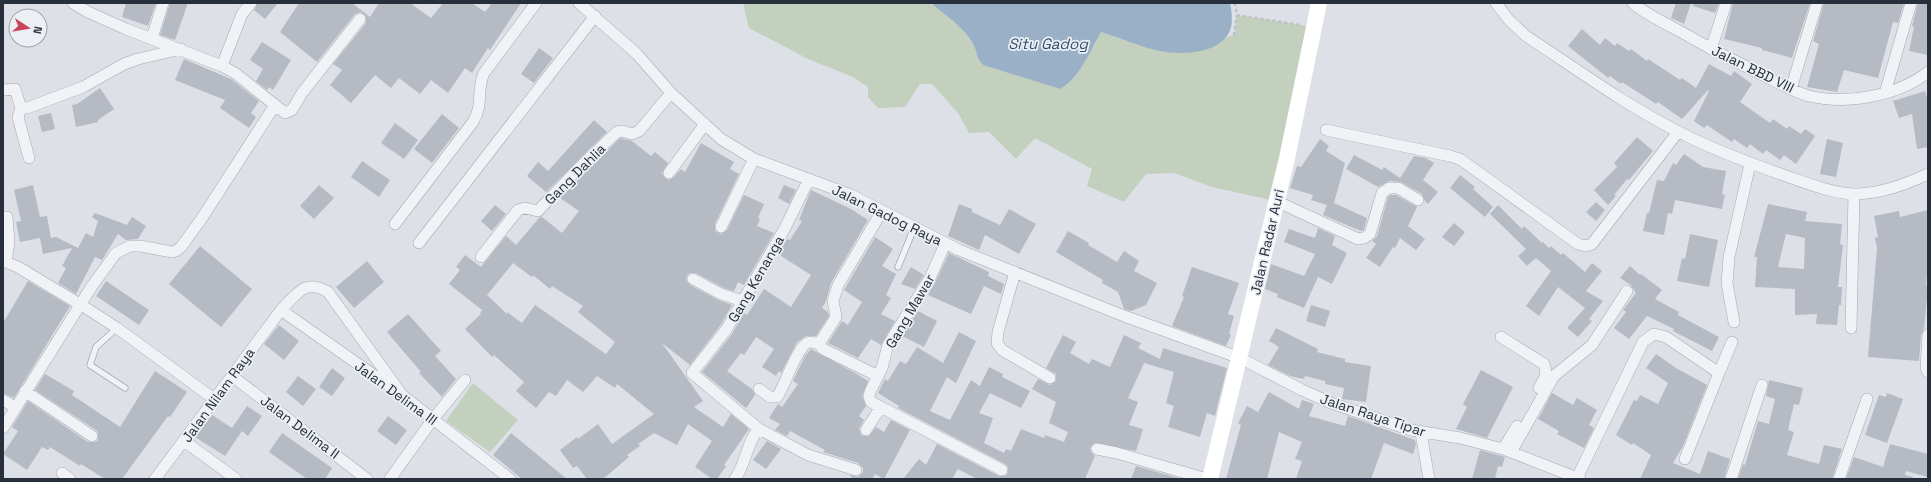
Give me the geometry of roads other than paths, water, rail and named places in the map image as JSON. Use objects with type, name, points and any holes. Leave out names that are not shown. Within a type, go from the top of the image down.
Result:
[{"type":"main road","name":"Jalan Radar Auri","points":[[1208,479],[1240,358],[1319,3]]},
{"type":"street","points":[[73,3],[88,12],[222,66],[235,73],[285,113],[292,110],[302,93],[360,19]]},
{"type":"street","points":[[152,38],[163,3]]},
{"type":"street","points":[[222,66],[242,14],[251,3]]},
{"type":"street","points":[[395,224],[479,113],[480,86],[484,73],[536,3]]},
{"type":"street","name":"Jalan Gadog Raya","points":[[579,3],[637,54],[671,93],[721,139],[754,159],[851,195],[945,244],[1124,316],[1240,358]]},
{"type":"street","points":[[1496,3],[1508,19],[1526,36],[1654,119],[1678,132],[1750,164],[1818,187],[1854,194],[1887,190],[1903,186],[1928,174]]},
{"type":"street","name":"Jalan BBD VIII","points":[[1633,3],[1711,49],[1790,89],[1808,96],[1828,99],[1885,93],[1904,86],[1928,72]]},
{"type":"street","points":[[1711,49],[1726,3]]},
{"type":"street","points":[[1790,89],[1816,3]]},
{"type":"street","points":[[1885,93],[1911,3]]},
{"type":"street","points":[[419,242],[595,16]]},
{"type":"street","points":[[21,108],[27,108],[83,87],[131,61],[181,49]]},
{"type":"street","points":[[3,90],[15,89],[21,108],[18,117],[29,158]]},
{"type":"street","name":"Gang Dahlia","points":[[480,257],[518,210],[525,208],[538,211],[578,169],[617,132],[622,131],[632,134],[639,131],[671,93]]},
{"type":"street","points":[[3,428],[15,407],[84,306],[92,286],[116,253],[124,248],[140,246],[172,252],[181,247],[202,218],[275,105]]},
{"type":"street","points":[[669,173],[705,124]]},
{"type":"street","points":[[1326,130],[1450,156],[1465,162],[1578,244],[1586,246],[1592,244],[1678,132]]},
{"type":"street","points":[[721,228],[754,159]]},
{"type":"street","points":[[1734,322],[1727,283],[1729,257],[1750,164]]},
{"type":"street","name":"Gang Kenanga","points":[[759,429],[692,373],[723,334],[785,228],[810,179]]},
{"type":"street","points":[[1276,201],[1358,239],[1364,238],[1370,234],[1382,193],[1389,188],[1398,188],[1418,200]]},
{"type":"street","points":[[1851,328],[1854,194]]},
{"type":"street","points":[[819,344],[836,317],[833,301],[838,285],[882,211]]},
{"type":"street","points":[[7,217],[9,242],[5,262],[84,306],[117,328],[214,399]]},
{"type":"street","name":"Gang Mawar","points":[[881,407],[870,400],[870,392],[878,376],[888,345],[930,278],[945,244]]},
{"type":"street","points":[[1015,272],[998,332],[997,343],[1002,350],[1050,378]]},
{"type":"street","points":[[693,279],[721,294],[743,300]]},
{"type":"street","name":"Jalan Nilam Raya","points":[[155,479],[281,310],[304,288],[312,285],[319,286],[328,292],[402,395]]},
{"type":"street","points":[[1507,451],[1554,376],[1592,345],[1627,291]]},
{"type":"street","name":"Jalan Delima III","points":[[281,310],[402,395],[510,479]]},
{"type":"street","points":[[1578,478],[1643,342],[1648,337],[1654,334],[1666,337],[1719,373]]},
{"type":"street","points":[[1928,335],[1926,368],[1928,372]]},
{"type":"street","points":[[1501,337],[1544,364],[1546,370],[1545,378],[1507,451]]},
{"type":"street","points":[[759,389],[770,397],[777,396],[788,372],[807,342],[819,344],[824,349],[878,376]]},
{"type":"street","points":[[1684,458],[1732,342]]},
{"type":"street","name":"Jalan Raya Tipar","points":[[1240,358],[1302,390],[1331,403],[1421,433],[1460,438],[1507,451],[1578,478]]},
{"type":"street","name":"Jalan Delima II","points":[[232,376],[367,479]]},
{"type":"street","points":[[390,479],[432,419],[465,380]]},
{"type":"street","points":[[1731,479],[1762,385]]},
{"type":"street","points":[[26,391],[92,436]]},
{"type":"street","points":[[1839,479],[1867,399]]},
{"type":"street","points":[[3,400],[15,407]]},
{"type":"street","points":[[866,430],[881,407],[1002,470]]},
{"type":"street","points":[[735,479],[746,458],[753,435],[759,429],[808,455],[856,470]]},
{"type":"street","points":[[1421,433],[1429,479]]},
{"type":"street","points":[[184,441],[236,479]]},
{"type":"street","points":[[1097,449],[1117,452],[1208,479]]},
{"type":"lane","points":[[898,266],[914,228]]},
{"type":"lane","points":[[117,328],[96,347],[90,365],[125,388]]},
{"type":"water","name":"Situ Gadog","points":[[931,3],[1230,3],[1232,20],[1231,28],[1227,36],[1221,42],[1205,50],[1187,53],[1168,52],[1153,49],[1101,32],[1079,71],[1060,89],[983,65],[979,60],[974,45],[968,36],[953,21]]}]
